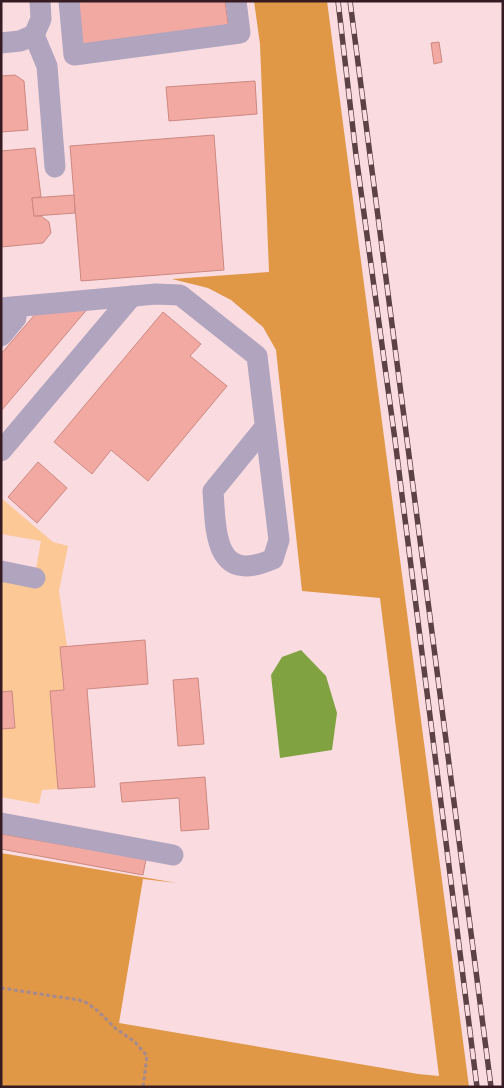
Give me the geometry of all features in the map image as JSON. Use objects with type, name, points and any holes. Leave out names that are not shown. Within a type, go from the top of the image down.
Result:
[{"type":"street","points":[[1,43],[20,41],[38,19],[70,9],[74,55],[240,33],[236,1]]},
{"type":"street","points":[[38,19],[48,66],[56,167]]},
{"type":"street","points":[[1,336],[16,318],[9,308],[156,294],[180,295],[257,356],[279,540],[273,559],[257,566],[236,564],[222,554],[216,537],[213,490],[265,427]]},
{"type":"street","points":[[1,451],[132,296]]},
{"type":"street","points":[[1,571],[35,578]]},
{"type":"street","points":[[1,823],[173,854]]},
{"type":"path","points":[[1,988],[79,1000],[98,1010],[115,1028],[135,1042],[147,1056],[143,1087]]},
{"type":"shaded area","points":[[254,1],[327,1],[469,1087],[1,1087],[1,853],[177,883],[143,879],[119,1023],[439,1076],[380,598],[302,591],[276,350],[263,327],[231,300],[208,288],[172,279],[269,272],[260,44]]},
{"type":"shaded area","points":[[1,498],[53,542],[68,546],[59,591],[67,646],[60,647],[64,690],[50,691],[58,789],[42,790],[39,804],[1,797],[1,729],[15,728],[12,691],[1,692],[1,578],[33,585],[41,541],[1,534]]},
{"type":"shaded area","points":[[301,650],[326,676],[337,713],[332,750],[280,758],[271,675],[282,657]]},
{"type":"building","points":[[73,1],[225,1],[229,31],[82,50]]},
{"type":"building","points":[[439,42],[442,62],[434,64],[431,43]]},
{"type":"building","points":[[15,75],[24,81],[28,130],[1,132],[1,76]]},
{"type":"building","points":[[255,81],[257,114],[169,121],[166,87]]},
{"type":"building","points":[[214,135],[224,270],[81,281],[70,146]]},
{"type":"building","points":[[35,148],[41,197],[32,198],[34,216],[41,216],[49,222],[51,233],[43,243],[1,247],[1,151]]},
{"type":"building","points":[[74,195],[75,213],[34,216],[32,198]]},
{"type":"building","points":[[89,307],[1,411],[1,354],[37,312]]},
{"type":"building","points":[[163,312],[201,344],[190,356],[227,386],[148,481],[111,450],[92,474],[54,442]]},
{"type":"building","points":[[38,462],[67,488],[37,523],[8,497]]},
{"type":"building","points":[[145,640],[148,684],[87,689],[95,787],[58,789],[50,691],[64,690],[60,647]]},
{"type":"building","points":[[198,678],[204,744],[178,746],[173,680]]},
{"type":"building","points":[[12,691],[15,728],[1,729],[1,692]]},
{"type":"building","points":[[205,777],[209,829],[181,831],[179,798],[122,802],[120,783]]},
{"type":"building","points":[[1,834],[146,859],[143,875],[1,849]]},
{"type":"railway","points":[[338,1],[356,155],[395,440],[477,1087]]},
{"type":"railway","points":[[350,1],[491,1087]]}]
